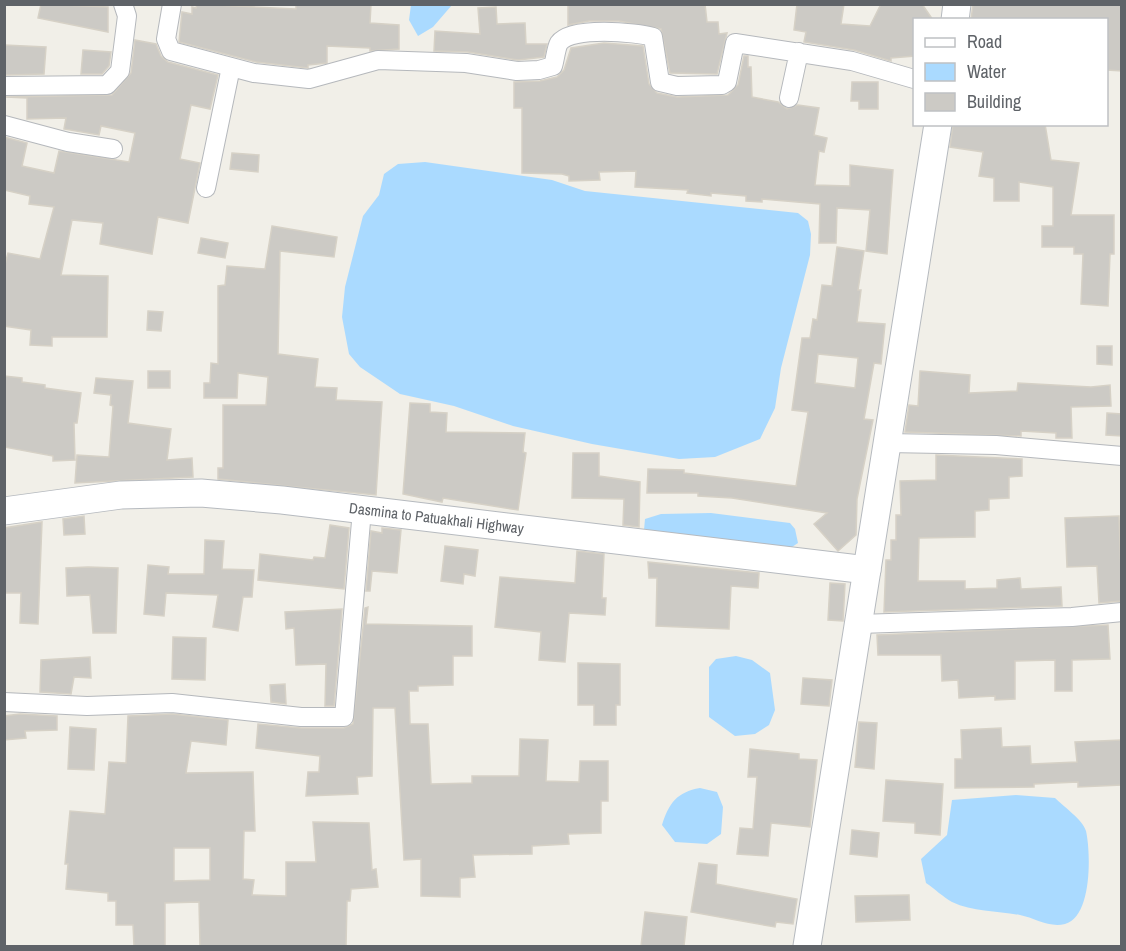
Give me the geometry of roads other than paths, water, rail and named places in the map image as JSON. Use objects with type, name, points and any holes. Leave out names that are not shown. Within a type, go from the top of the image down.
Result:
[{"type":"street","points":[[4,86],[107,85],[120,71],[127,16],[123,4]]},
{"type":"street","points":[[172,4],[165,39],[171,51],[254,73],[309,79],[378,60],[466,63],[517,71],[539,70],[553,66],[558,44],[568,37],[633,32],[653,37],[660,82],[705,86],[722,85],[727,82],[735,43],[852,61],[913,78]]},
{"type":"street","points":[[789,98],[799,52]]},
{"type":"street","points":[[206,188],[231,67]]},
{"type":"street","points":[[4,125],[68,142],[113,149]]},
{"type":"street","points":[[807,946],[938,126]]},
{"type":"street","points":[[887,443],[996,446],[1122,456]]},
{"type":"street","name":"Dasmina to Patuakhali Highway","points":[[4,511],[121,495],[201,493],[867,570]]},
{"type":"street","points":[[4,702],[87,706],[172,703],[301,717],[344,717],[362,510]]},
{"type":"street","points":[[859,624],[1072,617],[1122,612]]},
{"type":"water","points":[[411,4],[452,5],[433,27],[418,36],[409,20]]},
{"type":"water","points":[[425,162],[552,180],[585,191],[798,213],[808,221],[811,234],[810,255],[781,368],[775,408],[760,439],[715,457],[679,459],[592,444],[513,426],[454,406],[400,394],[360,367],[349,354],[342,317],[345,287],[363,216],[379,195],[384,174],[398,164]]},
{"type":"water","points":[[711,513],[790,523],[795,529],[798,543],[786,551],[644,530],[645,519],[661,514]]},
{"type":"water","points":[[736,656],[752,660],[770,673],[775,710],[769,725],[755,734],[735,736],[709,717],[709,667],[716,659]]},
{"type":"water","points":[[700,788],[717,792],[723,807],[721,834],[707,844],[675,842],[662,825],[668,810],[685,792]]},
{"type":"water","points":[[1016,795],[1055,798],[1077,818],[1086,831],[1089,868],[1085,897],[1074,919],[1065,924],[1048,924],[1020,915],[960,905],[926,883],[921,859],[947,835],[952,800]]}]
